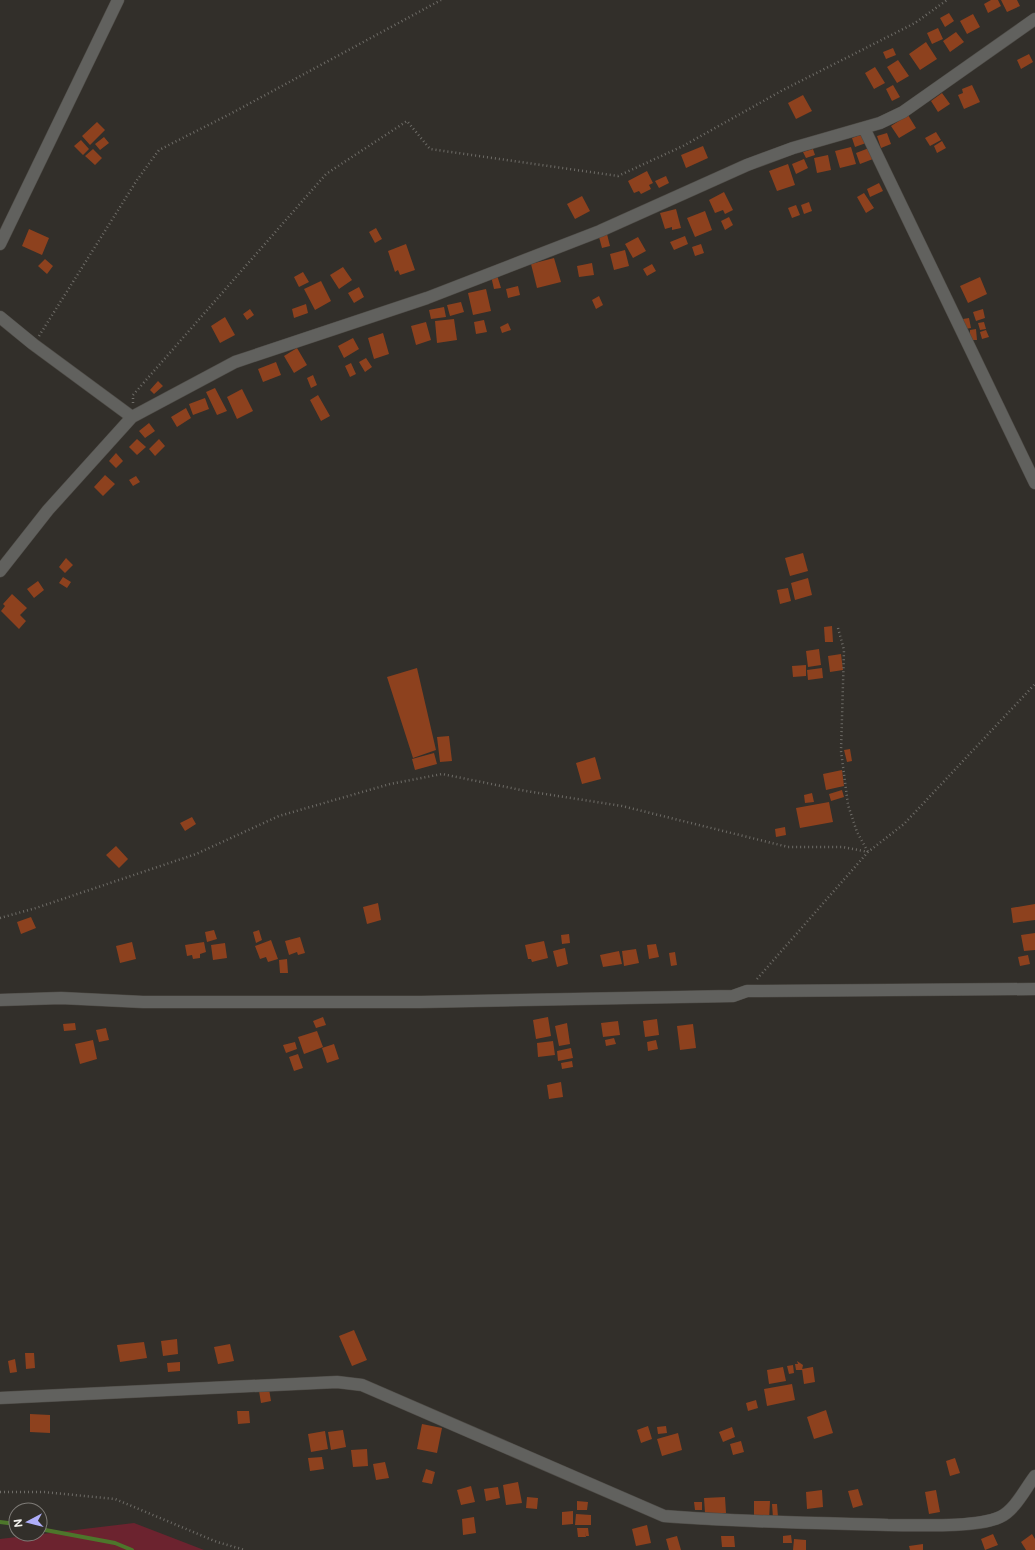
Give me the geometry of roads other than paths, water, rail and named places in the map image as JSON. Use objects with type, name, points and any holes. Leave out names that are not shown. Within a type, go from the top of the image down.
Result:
[{"type":"street","points":[[0,244],[118,0]]},
{"type":"street","points":[[0,571],[48,510],[132,417],[234,362],[427,298],[600,231],[747,165],[793,148],[880,123],[903,112],[1035,19]]},
{"type":"street","points":[[864,128],[1035,483]]},
{"type":"street","points":[[0,317],[33,344],[132,417]]},
{"type":"street","points":[[0,1000],[61,998],[143,1002],[421,1002],[733,996],[747,991],[1035,989]]},
{"type":"street","points":[[0,1398],[338,1382],[362,1385],[664,1516],[716,1520],[933,1526],[978,1522],[1000,1517],[1012,1508],[1035,1476]]},
{"type":"waterway","points":[[0,1522],[8,1523]]},
{"type":"waterway","points":[[48,1530],[115,1543],[132,1550]]}]
